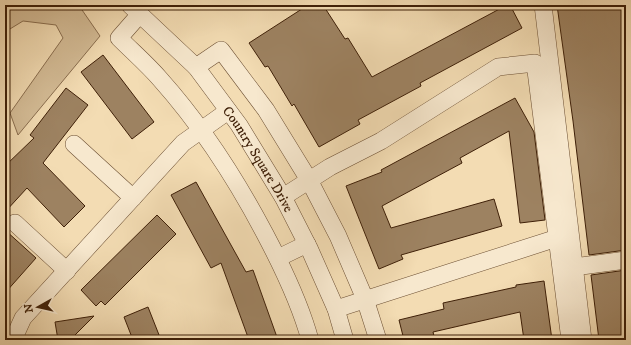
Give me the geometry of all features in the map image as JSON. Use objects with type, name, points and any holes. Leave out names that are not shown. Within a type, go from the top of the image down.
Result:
[{"type":"street","points":[[543,5],[583,340]]},
{"type":"street","points":[[135,10],[119,38],[160,79],[201,130],[243,193],[278,258],[304,319],[310,340]]},
{"type":"street","name":"Country Square Drive","points":[[135,10],[196,67],[239,125],[283,197],[307,244],[336,308],[345,340]]},
{"type":"street","points":[[196,67],[221,50],[266,110],[309,180],[338,236],[365,299],[378,340]]},
{"type":"street","points":[[283,197],[330,167],[381,141],[498,67],[535,63],[570,340]]},
{"type":"street","points":[[13,340],[23,318],[183,143],[228,111]]},
{"type":"street","points":[[74,144],[133,198]]},
{"type":"street","points":[[15,223],[67,271]]},
{"type":"street","points":[[336,308],[557,238]]},
{"type":"street","points":[[278,258],[307,244]]},
{"type":"street","points":[[574,267],[626,260]]},
{"type":"shaded area","points":[[5,5],[80,5],[100,36],[18,135],[10,113],[63,38],[56,25],[23,21],[5,32]]},
{"type":"building","points":[[308,5],[323,5],[345,39],[348,38],[372,77],[507,5],[510,5],[522,28],[420,83],[421,86],[358,120],[360,124],[319,147],[294,104],[292,106],[268,66],[265,67],[249,43]]},
{"type":"building","points":[[557,5],[626,5],[626,250],[589,255]]},
{"type":"building","points":[[103,55],[154,122],[132,139],[81,72]]},
{"type":"building","points":[[66,88],[88,105],[43,163],[85,206],[64,227],[27,188],[5,212],[5,166],[34,138],[30,135]]},
{"type":"building","points":[[515,98],[534,132],[545,220],[520,223],[509,131],[460,158],[462,163],[382,206],[391,228],[494,199],[502,226],[401,255],[403,259],[379,269],[346,186],[382,172],[381,170]]},
{"type":"building","points":[[196,182],[246,272],[253,270],[278,340],[249,340],[221,263],[211,268],[171,195]]},
{"type":"building","points":[[157,215],[176,234],[105,305],[101,301],[96,306],[81,290]]},
{"type":"building","points":[[5,230],[36,258],[5,293]]},
{"type":"building","points":[[626,270],[626,340],[599,340],[591,275]]},
{"type":"building","points":[[544,281],[552,340],[524,340],[520,312],[433,332],[435,340],[404,340],[399,320],[444,309],[443,303],[516,287],[516,285]]},
{"type":"building","points":[[148,307],[161,340],[133,340],[124,317]]},
{"type":"building","points":[[94,316],[70,340],[58,340],[55,322]]}]
